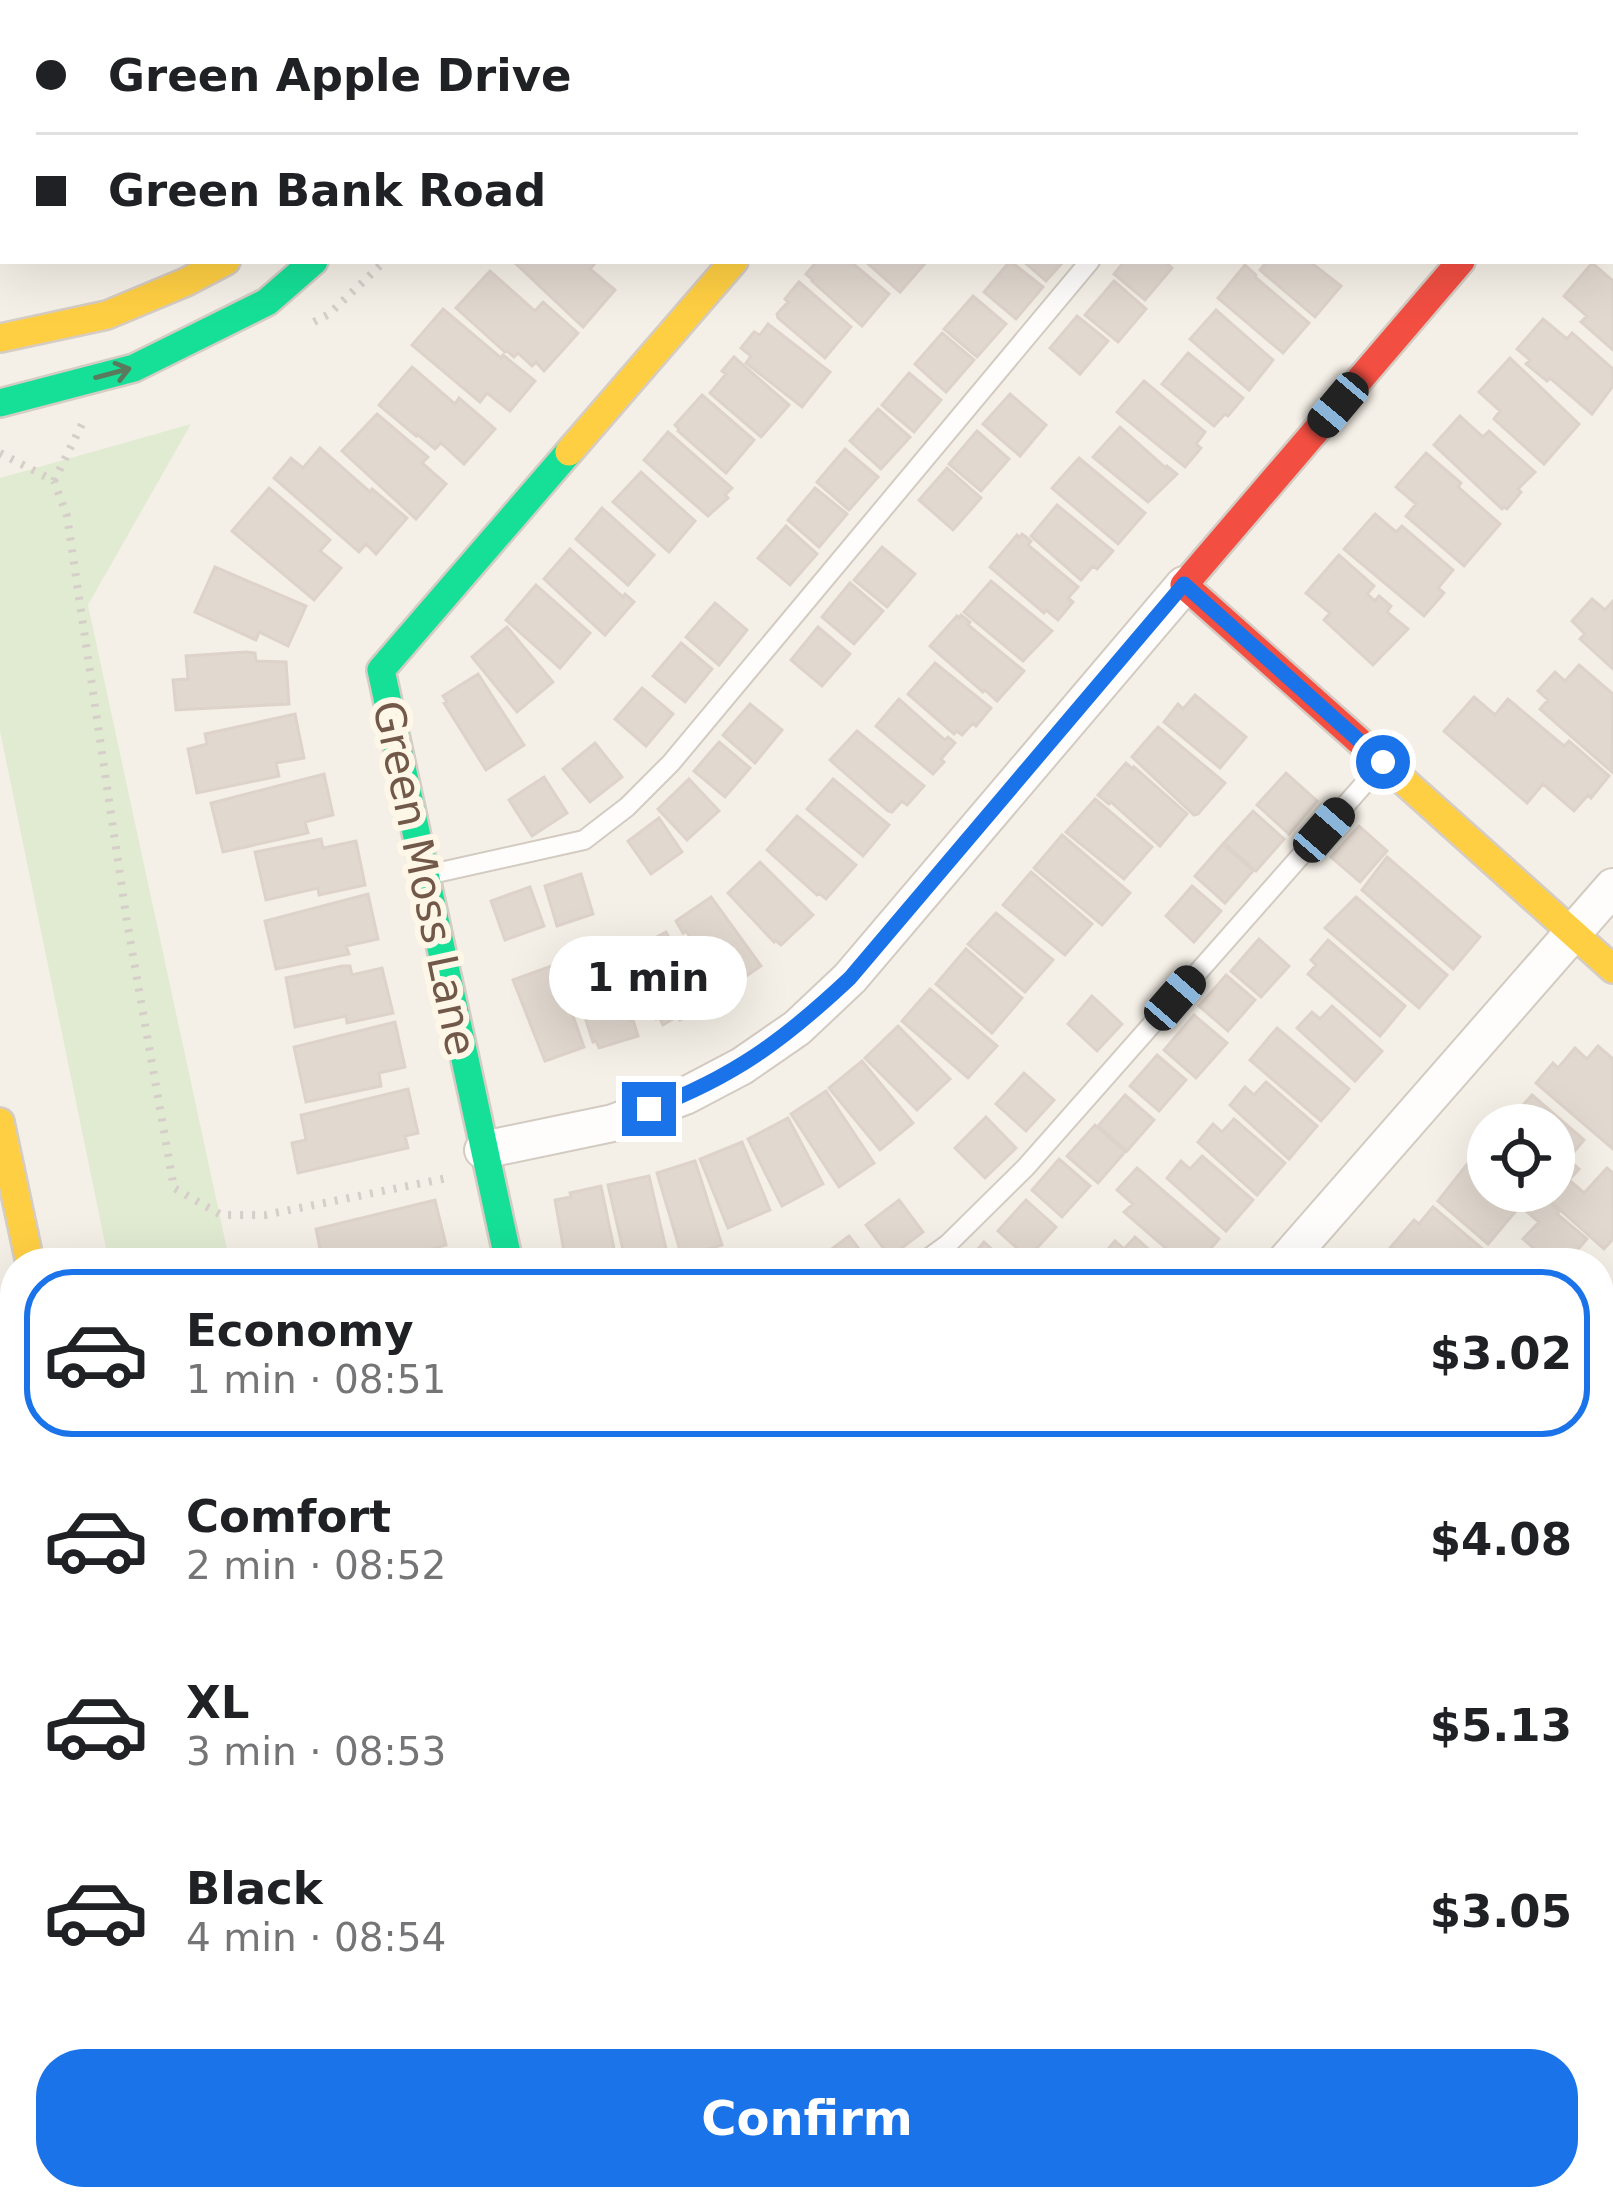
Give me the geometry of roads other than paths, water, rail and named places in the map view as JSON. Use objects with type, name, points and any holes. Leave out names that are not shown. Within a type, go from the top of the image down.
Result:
[{"type":"street","points":[[0,338],[107,314],[220,264]]},
{"type":"street","points":[[0,403],[134,368],[267,302],[311,264]]},
{"type":"street","name":"Green Moss Lane","points":[[506,1248],[381,670],[731,264]]},
{"type":"street","points":[[486,1160],[613,1123],[685,1096],[742,1066],[797,1028],[850,978],[1457,264]]},
{"type":"street","points":[[1184,584],[1613,968]]},
{"type":"street","points":[[1298,1248],[1613,887]]},
{"type":"street","points":[[0,1122],[27,1248]]},
{"type":"lane","points":[[425,875],[584,840],[627,807],[671,763],[1087,264]]},
{"type":"lane","points":[[943,1248],[1026,1167],[1383,762]]}]
